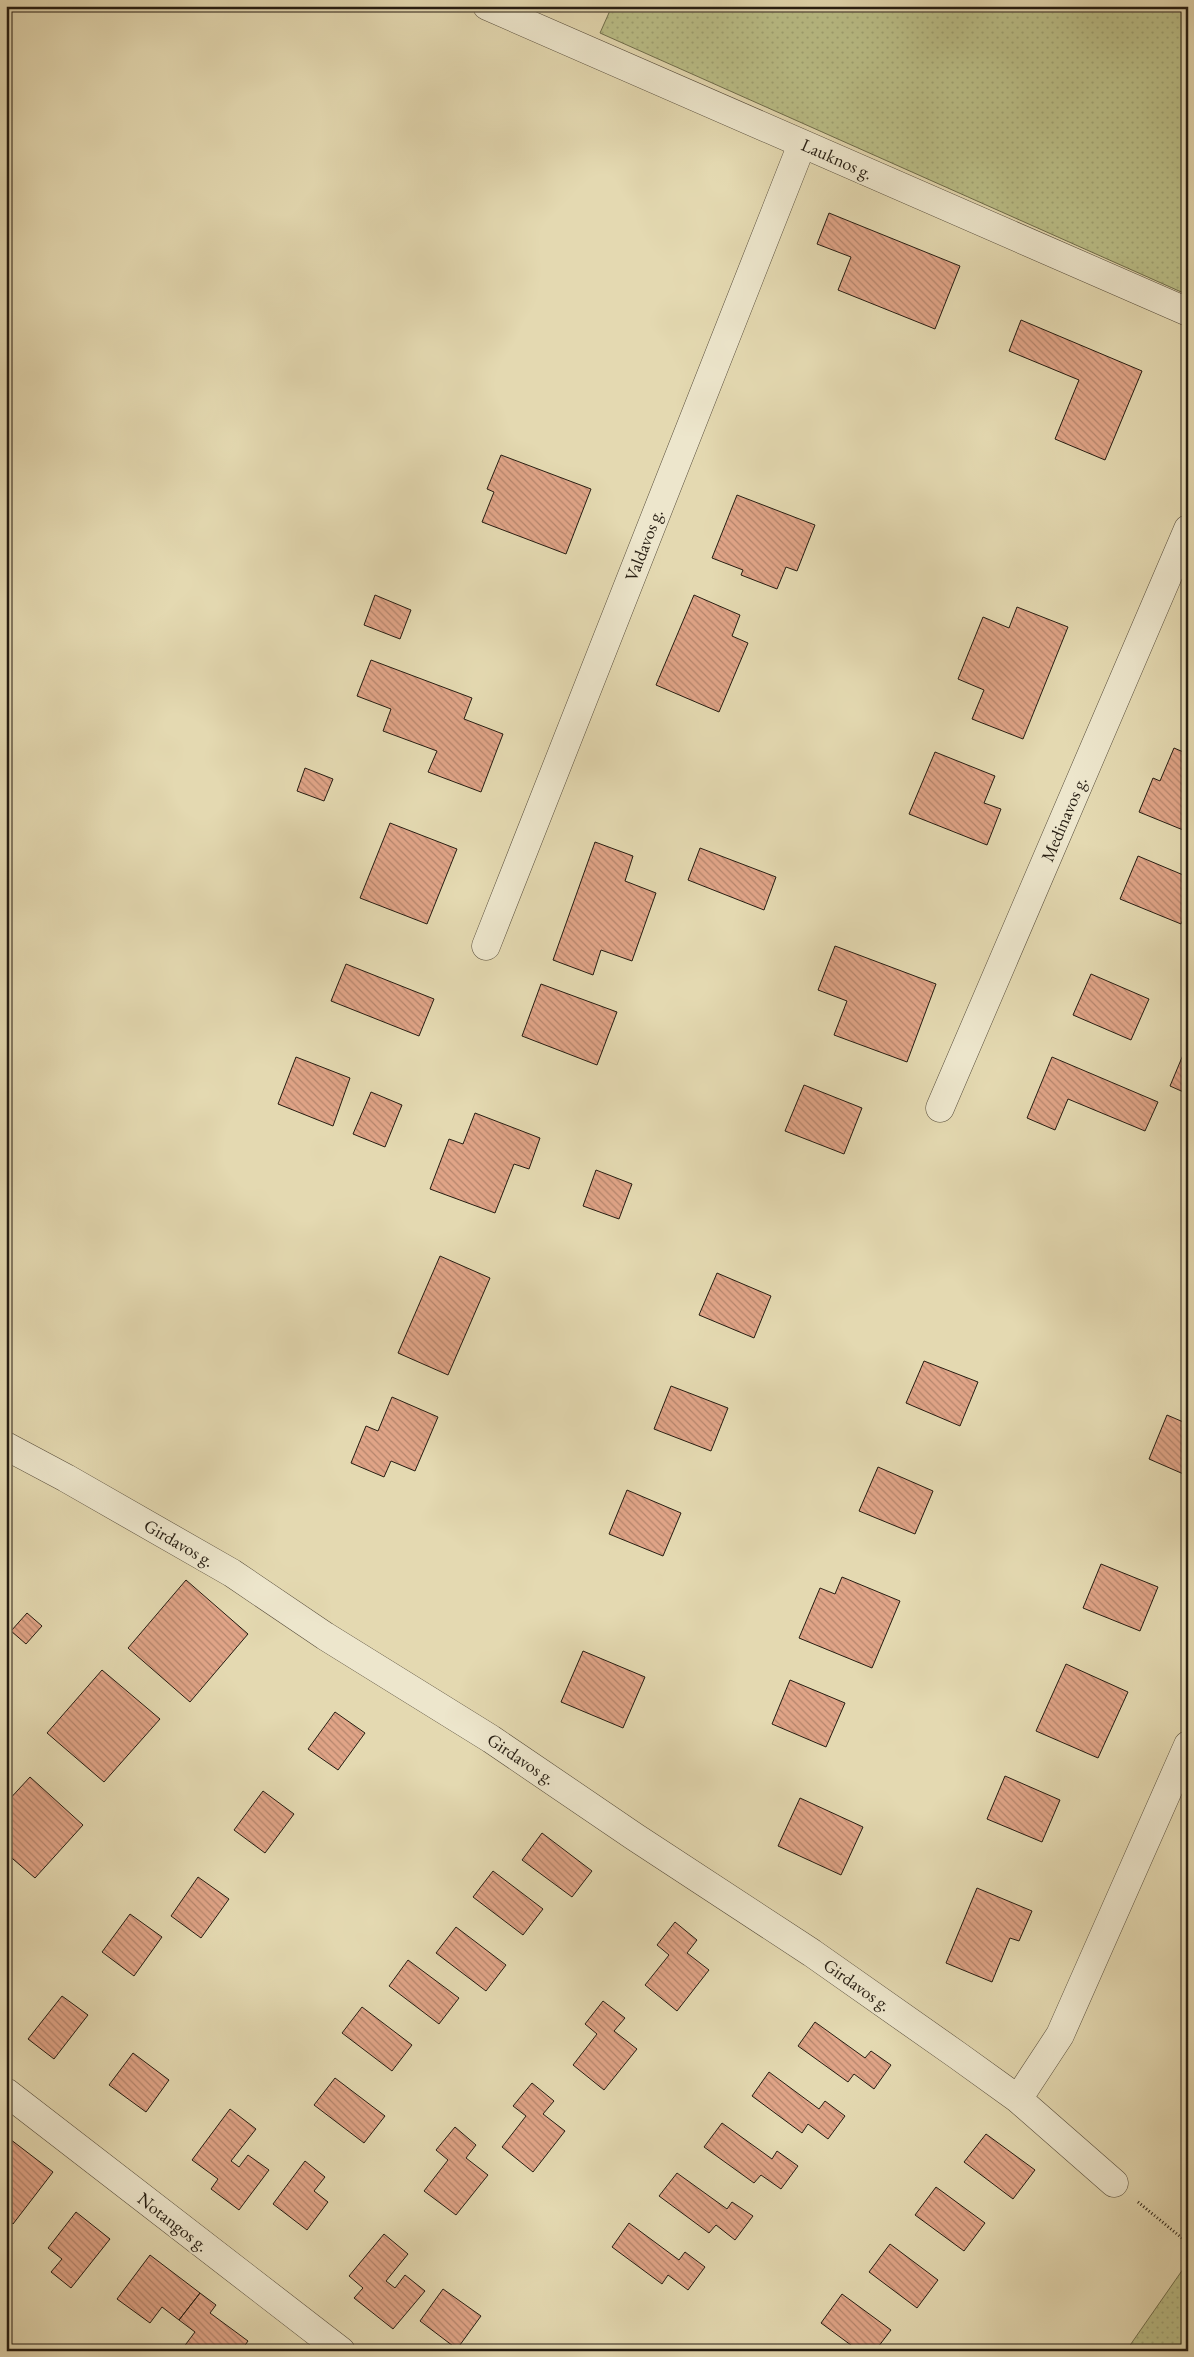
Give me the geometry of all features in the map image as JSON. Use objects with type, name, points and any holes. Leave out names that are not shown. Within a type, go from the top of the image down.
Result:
[{"type":"street","name":"Lauknos g.","points":[[487,6],[1188,312]]},
{"type":"street","name":"Valdavos g.","points":[[486,946],[802,144]]},
{"type":"street","name":"Medinavos g.","points":[[940,1108],[1188,529]]},
{"type":"street","name":"Girdavos g.","points":[[6,1446],[232,1573],[324,1636],[492,1739],[643,1843],[812,1953],[1018,2099],[1114,2183]]},
{"type":"street","points":[[1018,2099],[1060,2035],[1188,1745]]},
{"type":"street","name":"Notangos g.","points":[[6,2092],[341,2351]]},
{"type":"path","points":[[1114,2183],[1188,2243]]},
{"type":"green space","points":[[612,6],[1188,6],[1188,295],[600,33]]},
{"type":"green space","points":[[1188,2262],[1188,2351],[1126,2351]]},
{"type":"building","points":[[829,213],[960,266],[935,329],[838,290],[851,257],[817,244]]},
{"type":"building","points":[[1021,320],[1142,371],[1105,460],[1055,439],[1079,380],[1009,351]]},
{"type":"building","points":[[501,455],[591,489],[566,554],[482,522],[494,492],[487,489]]},
{"type":"building","points":[[737,495],[815,525],[797,571],[786,567],[777,589],[741,575],[743,570],[712,558]]},
{"type":"building","points":[[375,595],[411,610],[400,639],[364,625]]},
{"type":"building","points":[[694,595],[740,615],[732,636],[748,643],[719,712],[656,685]]},
{"type":"building","points":[[1017,607],[1068,627],[1023,739],[972,719],[984,690],[958,679],[983,617],[1009,628]]},
{"type":"building","points":[[371,660],[472,698],[464,719],[503,734],[481,792],[428,772],[437,751],[383,731],[391,709],[357,696]]},
{"type":"building","points":[[1174,748],[1188,754],[1188,832],[1139,812],[1153,778],[1160,781]]},
{"type":"building","points":[[935,752],[995,776],[984,803],[1001,809],[987,845],[909,814]]},
{"type":"building","points":[[305,768],[333,779],[324,801],[297,791]]},
{"type":"building","points":[[390,823],[457,849],[427,924],[360,898]]},
{"type":"building","points":[[595,842],[633,856],[625,881],[656,893],[632,961],[601,950],[593,975],[553,960]]},
{"type":"building","points":[[700,848],[776,877],[764,910],[688,880]]},
{"type":"building","points":[[1138,856],[1188,877],[1188,907],[1181,924],[1120,899]]},
{"type":"building","points":[[835,946],[936,984],[907,1062],[834,1035],[847,1001],[818,990]]},
{"type":"building","points":[[346,964],[434,999],[419,1036],[331,1001]]},
{"type":"building","points":[[1091,974],[1149,999],[1131,1040],[1073,1015]]},
{"type":"building","points":[[541,984],[617,1012],[597,1065],[522,1036]]},
{"type":"building","points":[[1188,1043],[1188,1094],[1170,1086]]},
{"type":"building","points":[[296,1057],[350,1078],[333,1126],[278,1104]]},
{"type":"building","points":[[1052,1057],[1158,1102],[1145,1131],[1068,1099],[1055,1130],[1027,1118]]},
{"type":"building","points":[[804,1085],[862,1108],[844,1154],[785,1131]]},
{"type":"building","points":[[371,1092],[402,1105],[385,1147],[353,1134]]},
{"type":"building","points":[[475,1113],[540,1138],[529,1169],[514,1164],[495,1213],[430,1189],[449,1139],[463,1144]]},
{"type":"building","points":[[596,1170],[632,1184],[619,1219],[583,1206]]},
{"type":"building","points":[[440,1256],[490,1278],[448,1375],[398,1353]]},
{"type":"building","points":[[717,1273],[771,1296],[754,1338],[699,1315]]},
{"type":"building","points":[[924,1361],[978,1382],[960,1426],[906,1403]]},
{"type":"building","points":[[671,1386],[728,1408],[711,1451],[654,1429]]},
{"type":"building","points":[[392,1397],[438,1417],[415,1471],[391,1461],[384,1477],[351,1463],[366,1426],[378,1431]]},
{"type":"building","points":[[1167,1415],[1188,1424],[1188,1476],[1149,1459]]},
{"type":"building","points":[[878,1467],[933,1491],[915,1534],[859,1511]]},
{"type":"building","points":[[627,1490],[681,1513],[663,1556],[609,1534]]},
{"type":"building","points":[[1101,1564],[1158,1587],[1140,1631],[1083,1608]]},
{"type":"building","points":[[842,1577],[900,1601],[872,1668],[799,1638],[820,1588],[835,1594]]},
{"type":"building","points":[[186,1580],[248,1634],[190,1702],[128,1648]]},
{"type":"building","points":[[27,1613],[42,1626],[26,1644],[11,1631]]},
{"type":"building","points":[[583,1651],[645,1677],[623,1728],[561,1702]]},
{"type":"building","points":[[1066,1664],[1128,1692],[1098,1758],[1036,1731]]},
{"type":"building","points":[[102,1670],[160,1719],[104,1782],[47,1733]]},
{"type":"building","points":[[790,1680],[845,1703],[826,1747],[772,1724]]},
{"type":"building","points":[[335,1712],[365,1733],[338,1770],[308,1749]]},
{"type":"building","points":[[1005,1776],[1060,1800],[1042,1842],[987,1819]]},
{"type":"building","points":[[30,1777],[83,1825],[35,1878],[6,1853],[6,1803]]},
{"type":"building","points":[[263,1791],[294,1814],[265,1853],[234,1830]]},
{"type":"building","points":[[800,1798],[863,1827],[841,1875],[778,1846]]},
{"type":"building","points":[[542,1833],[592,1871],[572,1897],[522,1860]]},
{"type":"building","points":[[493,1871],[543,1909],[523,1935],[473,1897]]},
{"type":"building","points":[[198,1877],[229,1899],[201,1938],[171,1916]]},
{"type":"building","points":[[977,1888],[1032,1911],[1019,1941],[1010,1938],[992,1982],[946,1963]]},
{"type":"building","points":[[130,1914],[162,1937],[134,1976],[102,1952]]},
{"type":"building","points":[[675,1922],[697,1940],[687,1953],[709,1970],[677,2011],[645,1985],[669,1955],[657,1945]]},
{"type":"building","points":[[456,1927],[506,1965],[486,1991],[436,1953]]},
{"type":"building","points":[[408,1960],[459,1998],[439,2024],[389,1986]]},
{"type":"building","points":[[62,1996],[88,2015],[54,2059],[28,2039]]},
{"type":"building","points":[[603,2001],[625,2018],[614,2031],[637,2049],[604,2090],[573,2065],[597,2034],[585,2024]]},
{"type":"building","points":[[362,2007],[412,2045],[392,2071],[342,2033]]},
{"type":"building","points":[[815,2022],[865,2058],[871,2051],[891,2065],[874,2089],[854,2074],[848,2082],[798,2046]]},
{"type":"building","points":[[133,2053],[169,2080],[146,2112],[109,2085]]},
{"type":"building","points":[[769,2072],[819,2109],[825,2101],[845,2116],[828,2139],[808,2124],[802,2133],[752,2096]]},
{"type":"building","points":[[335,2078],[385,2116],[364,2143],[314,2105]]},
{"type":"building","points":[[532,2083],[554,2101],[543,2114],[565,2131],[533,2172],[502,2147],[526,2116],[513,2106]]},
{"type":"building","points":[[230,2109],[256,2129],[231,2161],[239,2167],[248,2155],[269,2170],[239,2210],[211,2189],[218,2179],[192,2160]]},
{"type":"building","points":[[722,2123],[772,2159],[777,2151],[798,2166],[781,2189],[761,2175],[754,2183],[704,2147]]},
{"type":"building","points":[[455,2127],[476,2145],[466,2158],[488,2175],[456,2215],[424,2191],[448,2160],[436,2150]]},
{"type":"building","points":[[986,2134],[1035,2170],[1013,2199],[964,2162]]},
{"type":"building","points":[[6,2136],[53,2172],[13,2224],[6,2218]]},
{"type":"building","points":[[305,2161],[325,2177],[314,2191],[328,2202],[307,2230],[273,2204]]},
{"type":"building","points":[[677,2173],[727,2209],[732,2202],[753,2216],[735,2240],[716,2225],[709,2233],[659,2196]]},
{"type":"building","points":[[936,2187],[985,2223],[964,2251],[915,2215]]},
{"type":"building","points":[[76,2212],[110,2239],[71,2288],[51,2272],[62,2259],[48,2248]]},
{"type":"building","points":[[629,2223],[679,2260],[685,2252],[705,2267],[688,2290],[668,2275],[662,2284],[612,2247]]},
{"type":"building","points":[[384,2234],[408,2254],[386,2281],[395,2288],[405,2275],[425,2291],[393,2329],[354,2298],[363,2288],[349,2276]]},
{"type":"building","points":[[890,2244],[938,2280],[917,2308],[869,2272]]},
{"type":"building","points":[[150,2255],[200,2293],[179,2320],[162,2307],[150,2323],[117,2299]]},
{"type":"building","points":[[443,2289],[481,2316],[457,2349],[420,2321]]},
{"type":"building","points":[[200,2293],[216,2305],[210,2313],[248,2341],[241,2351],[187,2351],[183,2348],[195,2332],[179,2320]]},
{"type":"building","points":[[842,2294],[891,2330],[875,2351],[859,2351],[821,2323]]}]
